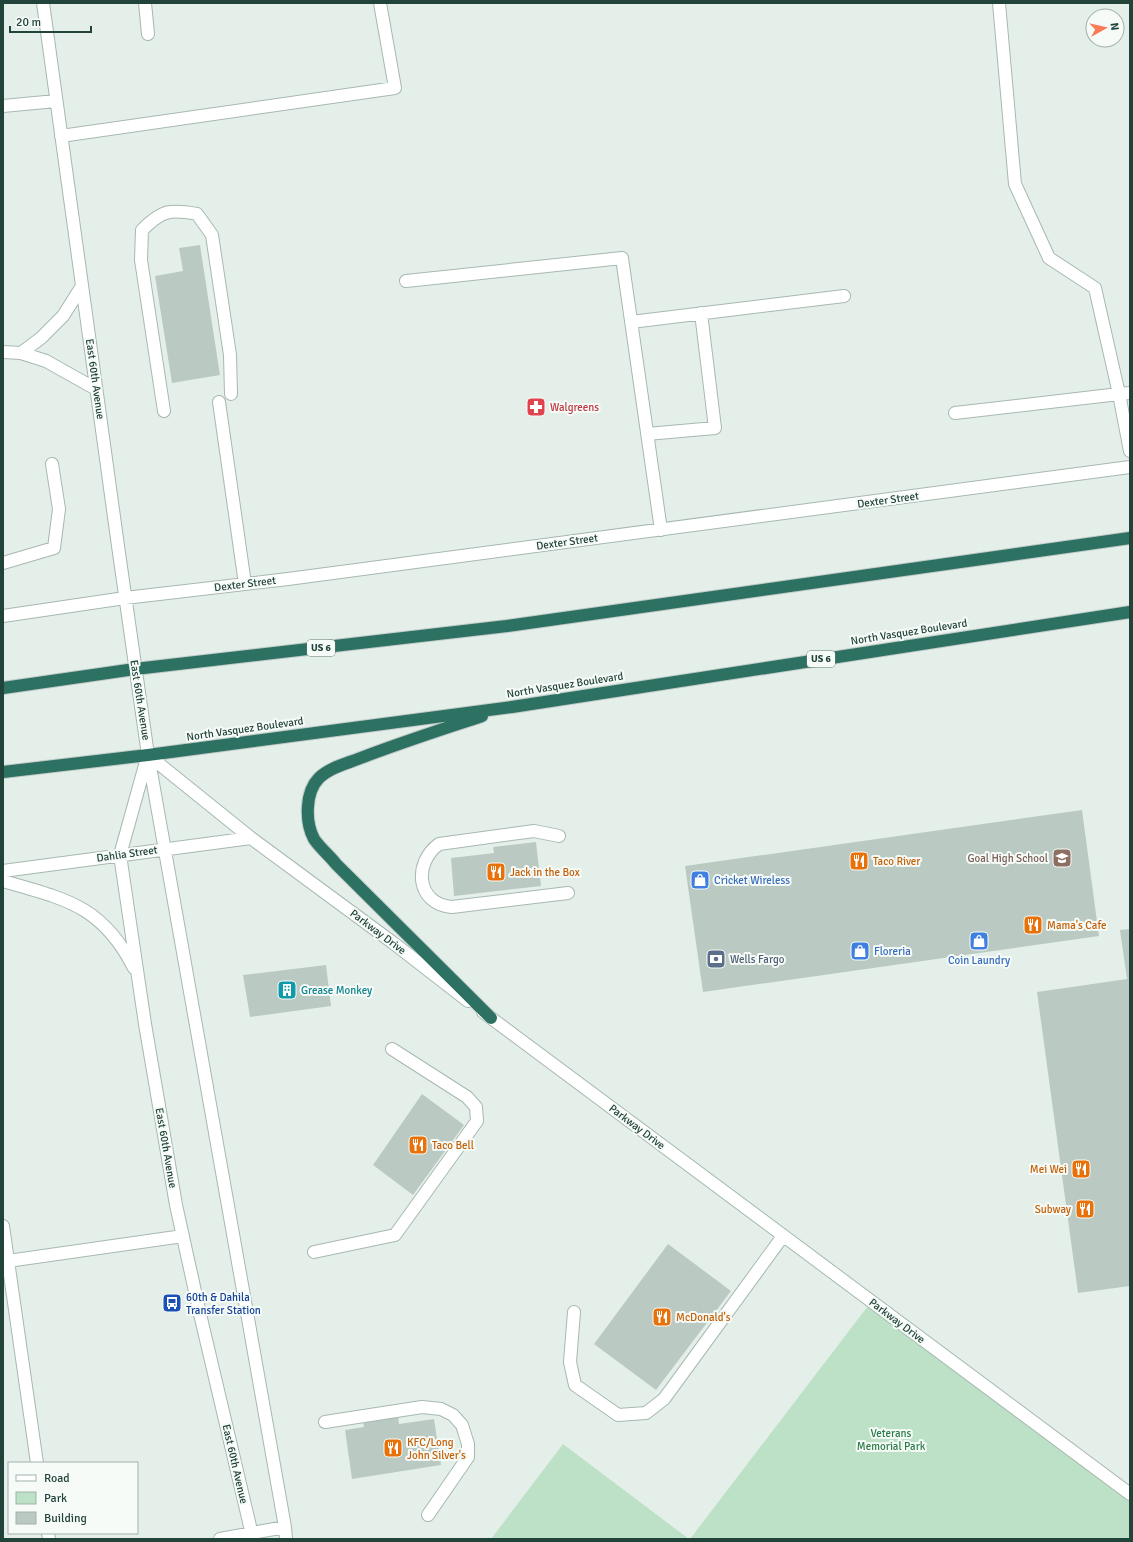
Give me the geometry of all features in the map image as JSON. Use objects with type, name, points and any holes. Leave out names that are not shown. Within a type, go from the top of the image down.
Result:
[{"type":"highway","name":"US 6","points":[[3,688],[135,669],[515,625],[1130,538]]},
{"type":"highway","name":"North Vasquez Boulevard","points":[[3,772],[148,755],[512,707],[1130,612]]},
{"type":"highway","points":[[491,1018],[336,864],[314,839],[310,828],[308,812],[310,797],[314,786],[320,778],[330,770],[398,743],[512,707]]},
{"type":"street","name":"East 60th Avenue","points":[[43,3],[148,755],[286,1533]]},
{"type":"street","points":[[144,3],[148,34]]},
{"type":"street","points":[[61,136],[395,88],[380,3]]},
{"type":"street","points":[[999,3],[1015,184],[1049,258],[1095,288],[1125,393],[1130,451]]},
{"type":"street","points":[[3,106],[56,101]]},
{"type":"street","points":[[164,411],[141,260],[142,230],[155,217],[176,210],[197,214],[212,235],[230,355],[231,394]]},
{"type":"street","points":[[406,281],[622,258],[661,530]]},
{"type":"street","points":[[21,353],[41,338],[63,316],[82,286]]},
{"type":"street","points":[[631,322],[844,296]]},
{"type":"street","points":[[647,434],[715,428],[701,314]]},
{"type":"street","points":[[3,352],[21,353],[46,361],[96,389]]},
{"type":"street","points":[[955,413],[1125,393]]},
{"type":"street","points":[[219,402],[245,584]]},
{"type":"street","points":[[3,563],[54,548],[59,509],[52,464]]},
{"type":"street","name":"Dexter Street","points":[[3,616],[125,598],[245,584],[661,530],[1130,467]]},
{"type":"street","name":"East 60th Avenue","points":[[148,755],[120,855],[145,1024],[176,1205],[252,1536]]},
{"type":"street","name":"Parkway Drive","points":[[148,755],[251,838],[1130,1494]]},
{"type":"street","points":[[559,836],[534,832],[440,844],[431,850],[427,857],[422,875],[423,885],[433,900],[444,906],[452,907],[568,892]]},
{"type":"street","name":"Dahlia Street","points":[[3,871],[251,838]]},
{"type":"street","points":[[3,881],[71,902],[100,921],[121,945],[138,976]]},
{"type":"street","points":[[314,1252],[395,1235],[477,1121],[476,1107],[467,1097],[392,1049]]},
{"type":"street","points":[[3,1226],[38,1462]]},
{"type":"street","points":[[8,1261],[183,1236]]},
{"type":"street","points":[[574,1312],[570,1362],[575,1385],[618,1415],[646,1413],[664,1399],[783,1236]]},
{"type":"street","points":[[325,1422],[422,1407],[441,1410],[453,1415],[462,1425],[468,1444],[468,1457],[428,1516]]},
{"type":"street","points":[[220,1539],[286,1533]]},
{"type":"green space","name":"Veterans Memorial Park","points":[[871,1302],[1130,1494],[1130,1539],[690,1539]]},
{"type":"green space","points":[[563,1444],[689,1539],[491,1539]]},
{"type":"building","points":[[200,245],[220,375],[172,383],[155,276],[183,271],[179,248]]},
{"type":"building","points":[[1082,810],[1099,936],[703,992],[685,866]]},
{"type":"building","name":"Jack in the Box","points":[[536,842],[541,886],[454,896],[451,858],[494,853],[493,847]]},
{"type":"building","points":[[1130,929],[1130,1286],[1078,1293],[1037,992],[1127,979],[1120,930]]},
{"type":"building","name":"Grease Monkey","points":[[326,965],[331,1006],[250,1017],[243,975]]},
{"type":"building","name":"Taco Bell","points":[[422,1094],[464,1125],[413,1195],[373,1165]]},
{"type":"building","name":"McDonald's","points":[[668,1244],[731,1291],[656,1390],[594,1344]]},
{"type":"building","name":"KFC/Long John Silver's","points":[[398,1416],[399,1424],[434,1419],[441,1465],[352,1479],[345,1430],[364,1427],[363,1422]]},
{"type":"place","name":"Walgreens","points":[[536,407]]},
{"type":"place","name":"Goal High School","points":[[1062,858]]},
{"type":"place","name":"Taco River","points":[[859,861]]},
{"type":"place","name":"Jack in the Box","points":[[496,872]]},
{"type":"place","name":"Cricket Wireless","points":[[700,880]]},
{"type":"place","name":"Mama's Cafe","points":[[1033,925]]},
{"type":"place","name":"Coin Laundry","points":[[979,941]]},
{"type":"place","name":"Floreria","points":[[860,951]]},
{"type":"place","name":"Wells Fargo","points":[[716,959]]},
{"type":"place","name":"Grease Monkey","points":[[287,990]]},
{"type":"place","name":"Taco Bell","points":[[418,1145]]},
{"type":"place","name":"Mei Wei","points":[[1081,1169]]},
{"type":"place","name":"Subway","points":[[1085,1209]]},
{"type":"place","name":"60th & Dahila Transfer Station","points":[[172,1303]]},
{"type":"place","name":"McDonald's","points":[[662,1317]]},
{"type":"place","name":"KFC/Long John Silver's","points":[[393,1448]]}]
